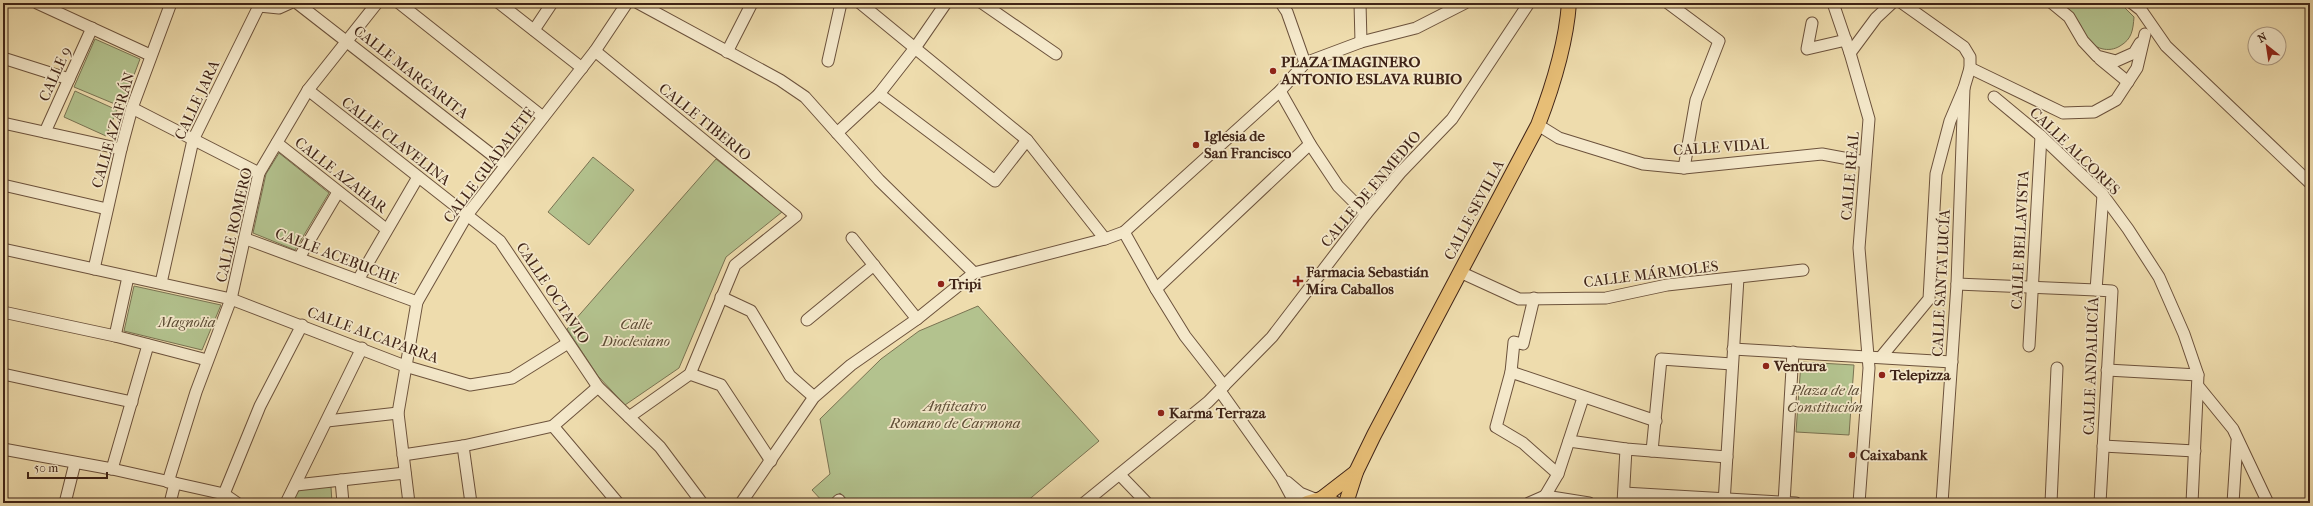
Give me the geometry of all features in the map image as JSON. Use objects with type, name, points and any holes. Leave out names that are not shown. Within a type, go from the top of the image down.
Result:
[{"type":"main road","points":[[1564,3],[1568,21]]},
{"type":"main road","name":"CALLE SEVILLA","points":[[1346,503],[1356,472],[1538,125],[1553,85],[1568,21],[1569,3]]},
{"type":"main road","points":[[1314,500],[1356,472]]},
{"type":"main road","points":[[1314,500],[1334,503]]},
{"type":"street","points":[[37,3],[150,55]]},
{"type":"street","name":"CALLE AZAFRÁN","points":[[94,269],[121,149],[132,108],[150,55],[171,3]]},
{"type":"street","name":"CALLE JARA","points":[[161,283],[193,140],[258,5],[279,8],[290,3]]},
{"type":"street","name":"CALLE MARGARITA","points":[[297,3],[348,41],[505,165]]},
{"type":"street","name":"CALLE ROMERO","points":[[170,503],[172,482],[207,360],[231,299],[246,239],[259,173],[308,90],[377,3]]},
{"type":"street","points":[[399,3],[543,117]]},
{"type":"street","points":[[499,3],[582,68]]},
{"type":"street","points":[[534,30],[552,3]]},
{"type":"street","name":"CALLE GUADALETE","points":[[409,503],[398,413],[417,302],[467,215],[595,51],[627,3]]},
{"type":"street","points":[[638,3],[780,80],[805,97],[880,180],[974,273]]},
{"type":"street","points":[[727,52],[752,3]]},
{"type":"street","points":[[828,62],[841,3]]},
{"type":"street","points":[[860,3],[1027,140],[1105,239]]},
{"type":"street","points":[[836,133],[879,94],[915,48],[946,3]]},
{"type":"street","points":[[982,3],[1056,54]]},
{"type":"street","points":[[1281,3],[1287,12],[1305,63]]},
{"type":"street","points":[[1360,3],[1361,42]]},
{"type":"street","points":[[741,503],[814,397],[850,365],[917,319],[974,273],[1105,239],[1124,232],[1280,91],[1305,63],[1361,42],[1416,28],[1464,3]]},
{"type":"street","name":"CALLE DE ENMEDIO","points":[[1084,503],[1120,475],[1222,388],[1272,337],[1366,214],[1400,173],[1452,119],[1530,3]]},
{"type":"street","points":[[1668,3],[1719,41],[1696,100],[1684,168]]},
{"type":"street","name":"CALLE REAL","points":[[1832,3],[1846,40],[1869,118],[1859,248],[1868,368],[1859,503]]},
{"type":"street","points":[[1850,53],[1876,18],[1892,3]]},
{"type":"street","points":[[1881,357],[1929,299],[1936,174],[1950,121],[1964,88],[1970,68],[1970,57],[1964,47],[1902,3]]},
{"type":"street","points":[[2052,3],[2069,17],[2083,41],[2097,56],[2128,82]]},
{"type":"street","points":[[2132,3],[2141,10],[2166,46],[2310,182]]},
{"type":"street","points":[[1970,68],[2063,113],[2094,112],[2116,100],[2137,68],[2146,34],[2141,10]]},
{"type":"street","points":[[1812,24],[1807,49],[1846,40]]},
{"type":"street","name":"CALLE 9","points":[[45,132],[92,28]]},
{"type":"street","points":[[2097,56],[2116,61],[2134,53],[2146,34]]},
{"type":"street","name":"CALLE TIBERIO","points":[[595,51],[796,216],[735,265],[721,297]]},
{"type":"street","points":[[3,58],[69,79]]},
{"type":"street","name":"CALLE SANTA LUCÍA","points":[[1942,503],[1957,284],[1964,88]]},
{"type":"street","name":"CALLE CLAVELINA","points":[[308,90],[467,215]]},
{"type":"street","points":[[1280,91],[1310,144],[1338,186],[1366,214]]},
{"type":"street","points":[[879,94],[995,181],[1027,140]]},
{"type":"street","name":"CALLE ALCORES","points":[[1994,97],[2041,136],[2103,195],[2128,229],[2159,277],[2184,334],[2198,381],[2192,503]]},
{"type":"street","points":[[132,108],[259,173]]},
{"type":"street","points":[[3,123],[121,149]]},
{"type":"street","name":"CALLE VIDAL","points":[[1538,125],[1559,138],[1643,164],[1684,168],[1822,154],[1866,162]]},
{"type":"street","name":"CALLE BELLAVISTA","points":[[2029,346],[2041,136]]},
{"type":"street","name":"CALLE AZAHAR","points":[[277,143],[386,229]]},
{"type":"street","points":[[1156,290],[1310,144]]},
{"type":"street","points":[[358,280],[386,229],[418,177]]},
{"type":"street","points":[[3,185],[107,209]]},
{"type":"street","points":[[299,258],[338,192]]},
{"type":"street","name":"CALLE ANDALUCÍA","points":[[2100,503],[2112,291],[2096,290],[2103,195]]},
{"type":"street","name":"CALLE OCTAVIO","points":[[467,215],[500,241],[598,387],[660,447],[702,503]]},
{"type":"street","points":[[1124,232],[1156,290],[1184,336],[1222,388],[1281,477],[1295,503]]},
{"type":"street","points":[[852,238],[917,319]]},
{"type":"street","name":"CALLE ACEBUCHE","points":[[246,239],[417,302]]},
{"type":"street","name":"CALLE ALCAPARRA","points":[[3,250],[231,299],[362,348],[405,366],[470,385],[512,378],[568,343]]},
{"type":"street","points":[[807,320],[874,265]]},
{"type":"street","name":"CALLE MÁRMOLES","points":[[1460,272],[1519,298],[1606,298],[1667,285],[1803,270]]},
{"type":"street","points":[[115,336],[128,276]]},
{"type":"street","points":[[1724,501],[1738,278]]},
{"type":"street","points":[[1957,284],[2096,290]]},
{"type":"street","points":[[629,417],[690,374],[721,297],[752,311],[790,376],[814,397]]},
{"type":"street","points":[[1534,298],[1523,344],[1514,342],[1511,372],[1496,427],[1523,443],[1558,474]]},
{"type":"street","points":[[3,312],[115,336],[207,360]]},
{"type":"street","points":[[224,494],[260,406],[302,325]]},
{"type":"street","points":[[112,469],[148,345]]},
{"type":"street","points":[[286,503],[362,348]]},
{"type":"street","points":[[1733,349],[1952,362]]},
{"type":"street","points":[[1626,449],[1623,498],[1788,503],[1793,352]]},
{"type":"street","points":[[1652,451],[1661,359],[1732,364]]},
{"type":"street","points":[[2051,503],[2056,368]]},
{"type":"street","points":[[2107,370],[2198,381],[2233,429],[2268,503]]},
{"type":"street","points":[[1511,372],[1582,398],[1656,421]]},
{"type":"street","points":[[3,374],[132,402]]},
{"type":"street","points":[[690,374],[721,385],[771,461]]},
{"type":"street","points":[[403,455],[463,446],[553,426],[598,387]]},
{"type":"street","points":[[1545,496],[1558,474],[1582,398]]},
{"type":"street","points":[[327,421],[398,413]]},
{"type":"street","points":[[553,426],[618,503]]},
{"type":"street","points":[[2233,503],[2237,438]]},
{"type":"street","points":[[1569,440],[1626,449],[1726,457]]},
{"type":"street","points":[[463,446],[471,503]]},
{"type":"street","points":[[2103,446],[2194,451]]},
{"type":"street","points":[[3,449],[112,469],[224,494],[237,503]]},
{"type":"street","points":[[65,503],[75,463]]},
{"type":"street","points":[[296,485],[405,473]]},
{"type":"street","points":[[1120,475],[1146,503]]},
{"type":"street","points":[[1281,477],[1300,493],[1314,500]]},
{"type":"street","points":[[341,480],[343,503]]},
{"type":"street","points":[[1529,503],[1545,496],[1589,503]]},
{"type":"green space","points":[[2057,3],[2120,3],[2134,17],[2131,34],[2120,46],[2111,49],[2102,49],[2090,42],[2076,18]]},
{"type":"green space","points":[[95,39],[140,59],[122,107],[74,87]]},
{"type":"green space","points":[[75,91],[117,110],[106,136],[64,117]]},
{"type":"green space","points":[[279,153],[329,193],[295,250],[253,233],[266,174]]},
{"type":"green space","points":[[593,157],[634,190],[589,245],[548,212]]},
{"type":"green space","name":"Calle Dioclesiano","points":[[716,159],[782,212],[726,257],[679,368],[625,405],[598,376],[567,329]]},
{"type":"green space","name":"Magnolia","points":[[134,286],[221,305],[202,350],[124,331]]},
{"type":"green space","name":"Anfiteatro Romano de Carmona","points":[[978,306],[1099,441],[1026,502],[1027,503],[851,503],[840,493],[829,503],[824,503],[812,490],[830,474],[820,419],[881,359],[919,331]]},
{"type":"green space","name":"Plaza de la Constitución","points":[[1801,362],[1854,365],[1849,435],[1796,432]]},
{"type":"green space","points":[[331,487],[332,503],[288,503],[297,488]]},
{"type":"place","name":"PLAZA IMAGINERO ANTONIO ESLAVA RUBIO","points":[[1273,71]]},
{"type":"place","name":"Iglesia de San Francisco","points":[[1196,145]]},
{"type":"place","name":"Farmacia Sebastián Mira Caballos","points":[[1298,281]]},
{"type":"place","name":"Tripi","points":[[941,284]]},
{"type":"place","name":"Ventura","points":[[1766,366]]},
{"type":"place","name":"Telepizza","points":[[1882,375]]},
{"type":"place","name":"Karma Terraza","points":[[1161,413]]},
{"type":"place","name":"Caixabank","points":[[1852,455]]}]
